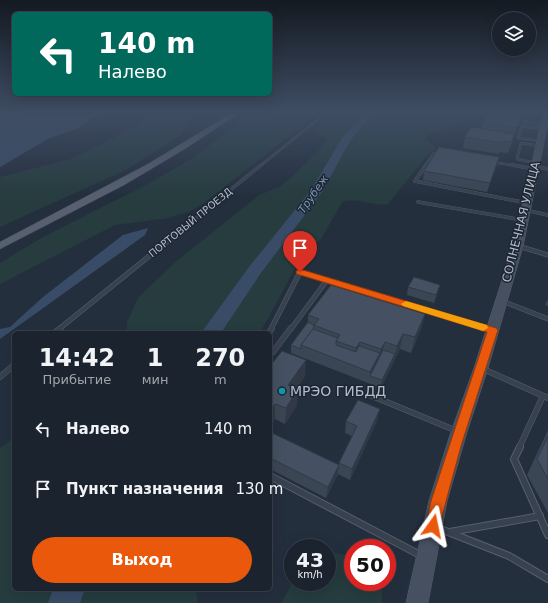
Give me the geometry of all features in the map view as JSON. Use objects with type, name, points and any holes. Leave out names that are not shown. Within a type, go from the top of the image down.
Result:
[{"type":"main road","points":[[0,239],[126,174],[186,140]]},
{"type":"main road","points":[[0,246],[79,205],[196,140]]},
{"type":"main road","name":"СОЛНЕЧНАЯ УЛИЦА","points":[[421,597],[426,559],[438,501],[493,330],[518,246],[525,211],[538,167],[542,140]]},
{"type":"lane","name":"ПОРТОВЫЙ ПРОЕЗД","points":[[56,331],[292,140]]},
{"type":"lane","points":[[526,140],[521,143],[517,159],[538,167]]},
{"type":"lane","points":[[441,154],[434,153],[415,181],[525,211]]},
{"type":"lane","points":[[488,162],[538,167]]},
{"type":"lane","points":[[418,202],[525,211],[548,215]]},
{"type":"lane","points":[[518,246],[548,255]]},
{"type":"lane","points":[[270,331],[300,272],[493,330]]},
{"type":"lane","points":[[272,352],[327,280]]},
{"type":"lane","points":[[501,301],[548,319]]},
{"type":"lane","points":[[0,377],[12,367]]},
{"type":"lane","points":[[481,368],[546,397],[514,459],[548,535]]},
{"type":"lane","points":[[372,396],[459,432]]},
{"type":"lane","points":[[272,477],[426,559]]},
{"type":"lane","points":[[450,532],[540,516]]},
{"type":"lane","points":[[433,526],[509,556],[548,579]]},
{"type":"green space","points":[[109,140],[173,140],[126,170],[0,227],[0,177],[71,159]]},
{"type":"green space","points":[[216,140],[284,140],[204,203],[189,212],[168,218],[115,225],[0,284],[0,263],[43,237],[148,184],[191,159]]},
{"type":"green space","points":[[326,140],[427,140],[435,147],[435,149],[429,153],[388,204],[382,205],[353,201],[342,202],[321,239],[300,259],[261,331],[127,331],[127,322],[138,298],[173,264],[259,195],[279,187],[293,176],[321,148]]},
{"type":"green space","points":[[12,439],[12,591],[196,591],[198,603],[0,603],[0,448]]},
{"type":"green space","points":[[336,553],[344,555],[344,591],[382,591],[382,603],[282,603],[288,591],[336,591]]},
{"type":"water","points":[[0,140],[46,140],[0,167]]},
{"type":"water","points":[[148,228],[145,235],[0,339],[0,329],[10,327],[43,297],[123,235]]},
{"type":"building","points":[[484,140],[512,140],[511,142],[503,141],[502,143]]},
{"type":"building","points":[[439,147],[499,157],[490,183],[424,171]]},
{"type":"building","points":[[414,277],[440,285],[436,295],[408,287]]},
{"type":"building","points":[[331,285],[425,314],[415,337],[403,334],[397,346],[385,342],[381,349],[360,342],[356,348],[336,341],[340,335],[314,325],[319,319],[308,315]]},
{"type":"building","points":[[308,322],[314,325],[313,329],[301,345],[301,349],[291,345]]},
{"type":"building","points":[[313,329],[338,338],[336,345],[356,352],[359,346],[380,353],[370,372],[301,345]]},
{"type":"building","points":[[383,350],[395,354],[382,380],[370,376]]},
{"type":"building","points":[[282,351],[306,360],[288,385],[298,389],[286,408],[275,404],[272,409],[272,364]]},
{"type":"building","points":[[358,400],[380,409],[352,469],[339,463],[357,426],[346,421]]},
{"type":"building","points":[[272,433],[339,465],[328,487],[272,459]]},
{"type":"building","points":[[548,436],[548,479],[537,459]]},
{"type":"waterway","name":"Трубеж","points":[[212,331],[255,270],[316,192],[346,140]]},
{"type":"waterway","name":"Трубеж","points":[[64,603],[68,591]]},
{"type":"slow traffic","points":[[406,304],[483,328]]},
{"type":"place","name":"МРЭО ГИБДД","points":[[282,391]]},
{"type":"route","points":[[300,272],[493,330],[459,432],[438,501],[433,526]]}]
